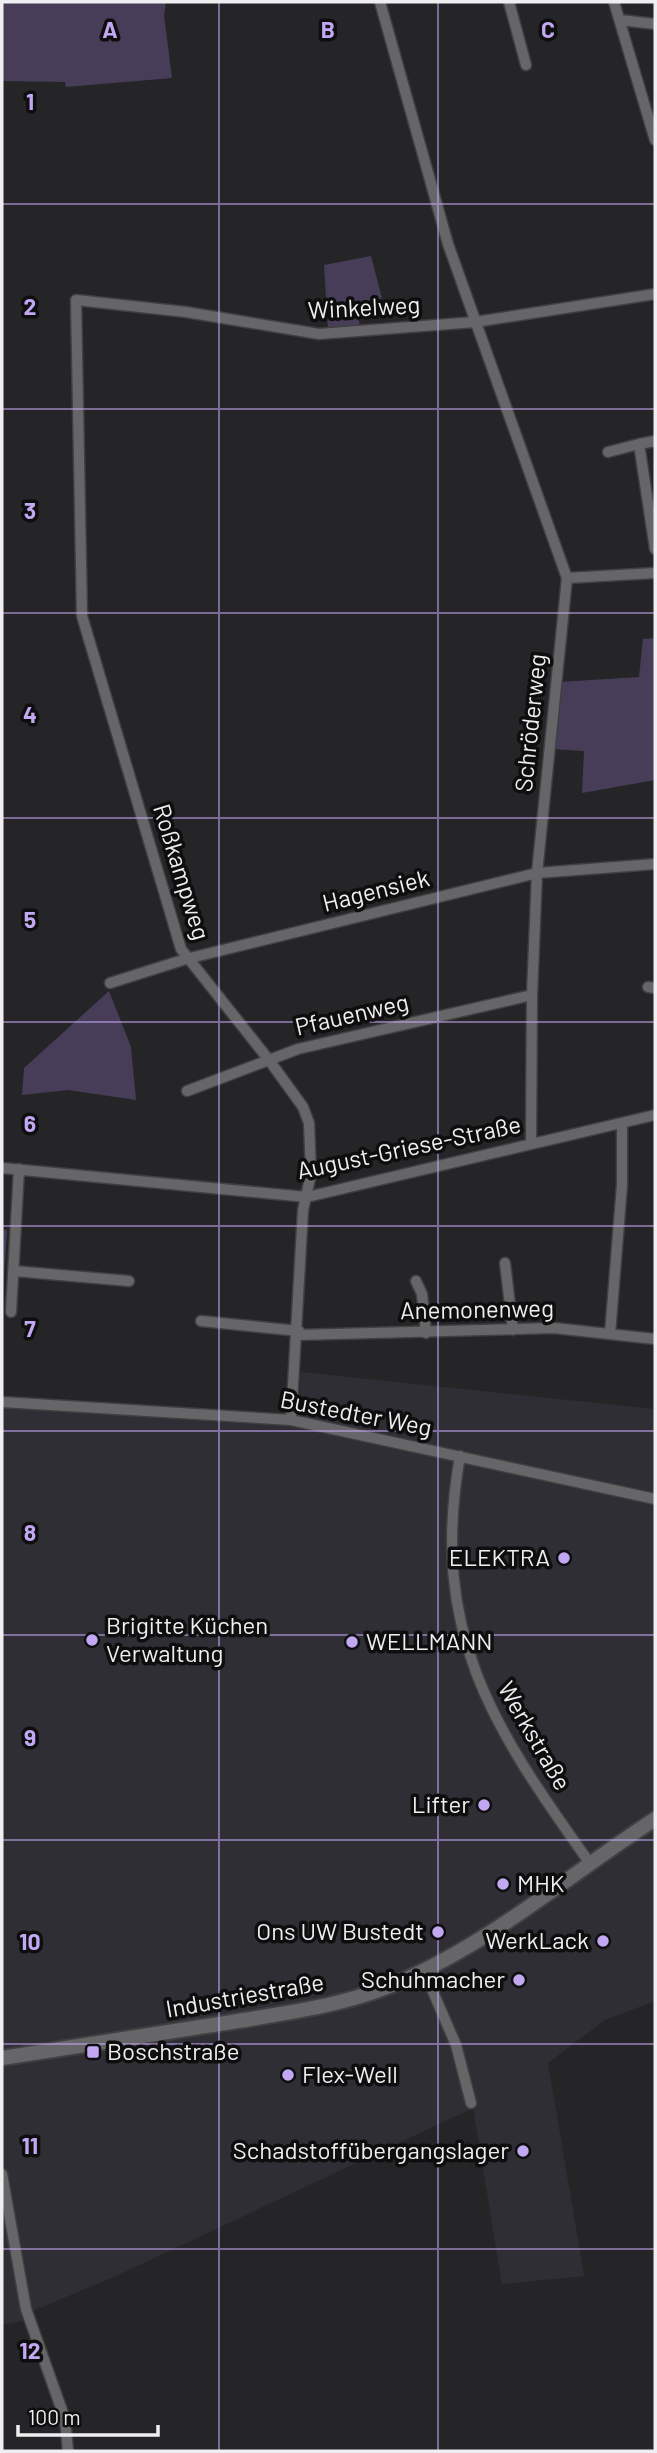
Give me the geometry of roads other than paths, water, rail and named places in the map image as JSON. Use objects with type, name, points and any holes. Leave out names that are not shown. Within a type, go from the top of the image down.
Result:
[{"type":"street","name":"Schröderweg","points":[[380,2],[448,244],[567,578],[537,873],[532,995],[531,1143]]},
{"type":"street","points":[[509,2],[526,65]]},
{"type":"street","points":[[614,2],[655,140]]},
{"type":"street","points":[[620,20],[655,24]]},
{"type":"street","name":"Winkelweg","points":[[76,300],[186,312],[318,334],[475,323],[655,294]]},
{"type":"street","name":"Roßkampweg","points":[[76,300],[82,616],[186,959],[269,1060],[303,1107],[309,1123],[311,1174],[303,1210],[291,1420]]},
{"type":"street","points":[[608,452],[655,441]]},
{"type":"street","points":[[639,444],[655,550]]},
{"type":"street","points":[[567,578],[655,573]]},
{"type":"street","name":"Hagensiek","points":[[110,983],[186,959],[537,873],[655,864]]},
{"type":"street","name":"Pfauenweg","points":[[187,1091],[298,1049],[532,995]]},
{"type":"street","name":"August-Griese-Straße","points":[[2,1168],[307,1197],[655,1115]]},
{"type":"street","points":[[610,1334],[622,1185],[622,1123]]},
{"type":"street","points":[[11,1312],[19,1169]]},
{"type":"street","points":[[505,1263],[513,1331]]},
{"type":"street","points":[[14,1271],[129,1281]]},
{"type":"street","points":[[416,1281],[422,1294],[426,1333]]},
{"type":"street","name":"Anemonenweg","points":[[201,1321],[298,1333],[426,1333],[555,1328],[655,1339]]},
{"type":"street","name":"Bustedter Weg","points":[[2,1402],[291,1420],[655,1499]]},
{"type":"street","name":"Werkstraße","points":[[460,1456],[452,1502],[451,1542],[460,1622],[472,1663],[491,1709],[523,1769],[589,1862]]},
{"type":"street","name":"Industriestraße","points":[[2,2058],[325,2006],[387,1987],[424,1970],[518,1918],[589,1862],[655,1819]]},
{"type":"street","points":[[424,1970],[456,2045],[471,2103]]},
{"type":"street","points":[[2,2174],[26,2309],[65,2419],[68,2451]]},
{"type":"place","name":"ELEKTRA","points":[[564,1558]]},
{"type":"place","name":"Brigitte Küchen Verwaltung","points":[[92,1640]]},
{"type":"place","name":"WELLMANN","points":[[352,1642]]},
{"type":"place","name":"Lifter","points":[[484,1805]]},
{"type":"place","name":"MHK","points":[[503,1884]]},
{"type":"place","name":"Ons UW Bustedt","points":[[438,1932]]},
{"type":"place","name":"WerkLack","points":[[603,1941]]},
{"type":"place","name":"Schuhmacher","points":[[519,1980]]},
{"type":"place","name":"Boschstraße","points":[[93,2052]]},
{"type":"place","name":"Flex-Well","points":[[288,2075]]},
{"type":"place","name":"Schadstoffübergangslager","points":[[523,2151]]}]
